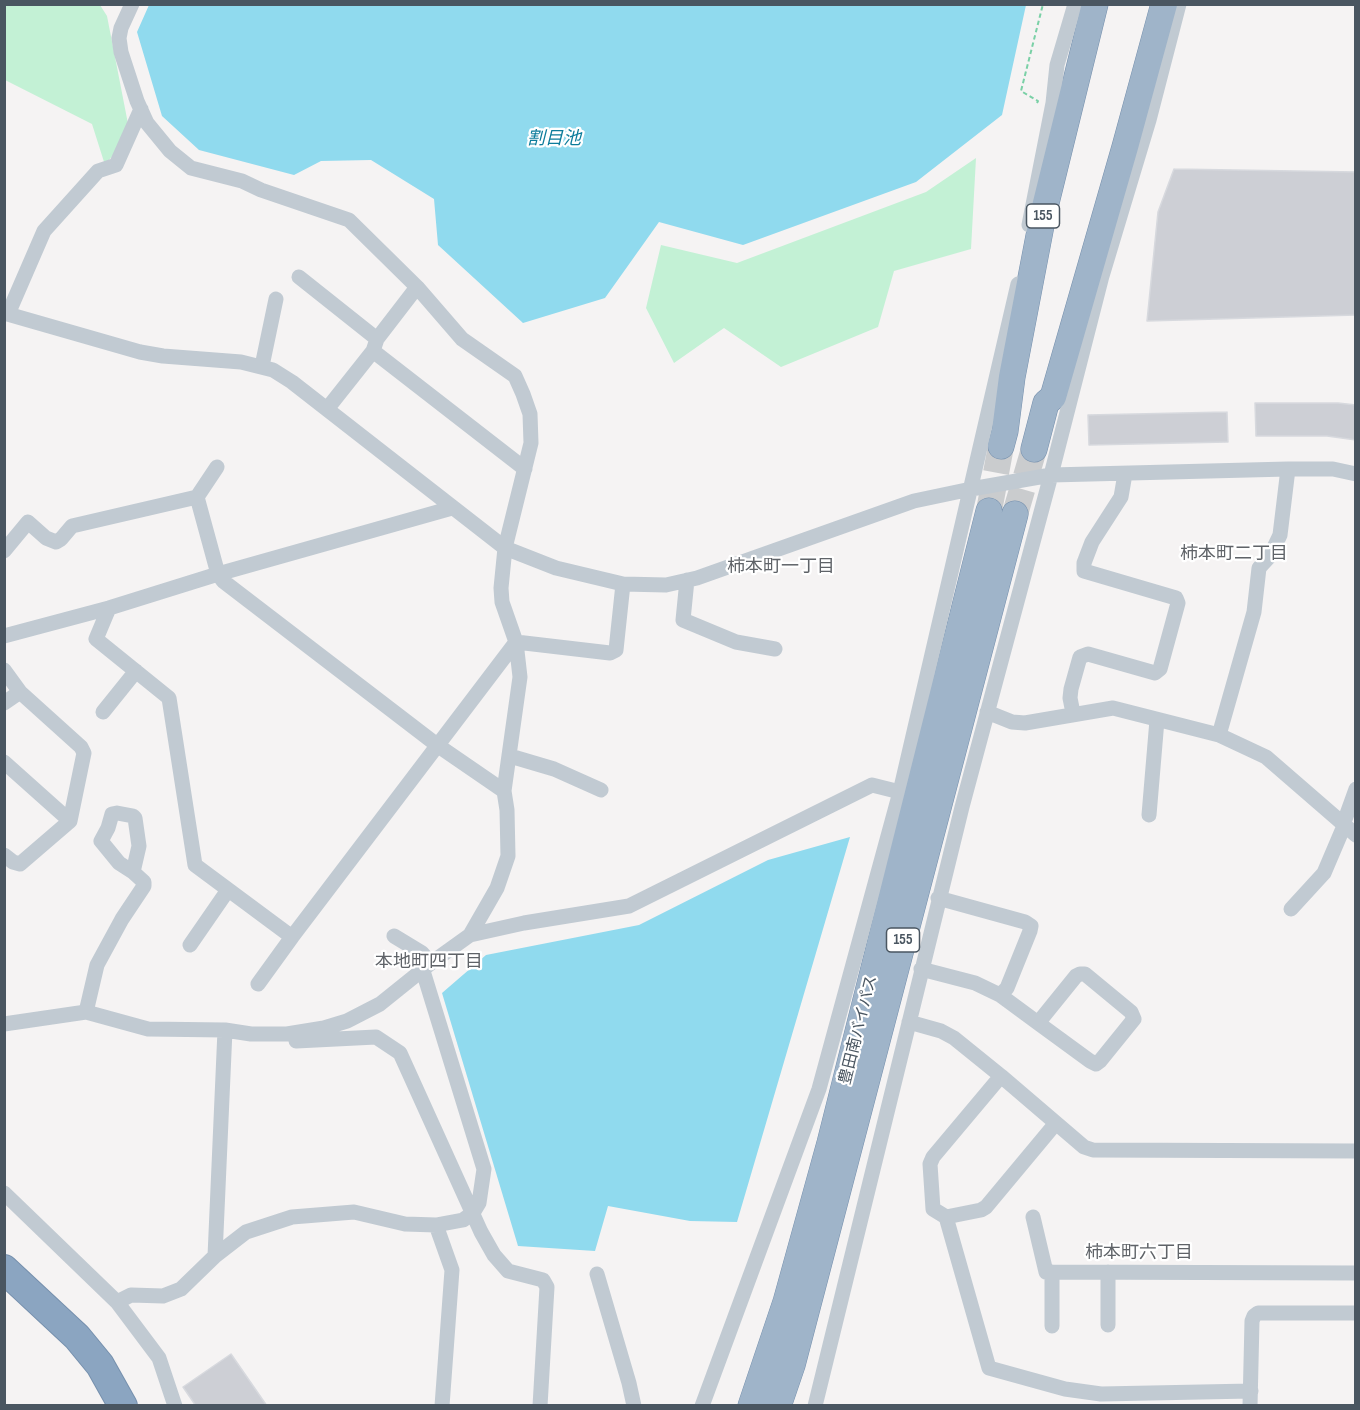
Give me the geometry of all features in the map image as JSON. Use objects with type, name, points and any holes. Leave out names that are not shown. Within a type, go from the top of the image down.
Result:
[{"type":"highway","name":"155","points":[[1003,439],[1012,378],[1043,215],[1095,4]]},
{"type":"highway","points":[[1034,449],[1046,402],[1053,397],[1164,4]]},
{"type":"highway","name":"豊田南バイパス","points":[[751,1406],[786,1302],[830,1143],[989,511]]},
{"type":"highway","name":"豊田南バイパス","points":[[778,1406],[792,1365],[1015,514]]},
{"type":"highway","points":[[4,1269],[77,1337],[100,1365],[123,1406]]},
{"type":"highway","name":"155","points":[[740,1406],[769,1317],[786,1302]]},
{"type":"highway","name":"155","points":[[785,1406],[792,1365]]},
{"type":"street","points":[[132,4],[121,28],[119,38],[121,52],[147,123],[170,151],[191,168],[242,181],[261,190],[349,220],[417,287],[462,339],[515,376],[530,414],[531,443],[505,548],[501,579],[502,602],[516,642],[520,676],[504,791],[507,810],[508,856],[496,888],[470,935]]},
{"type":"street","points":[[702,1406],[819,1089],[900,792],[1020,276],[1053,103],[1057,65],[1075,4]]},
{"type":"street","points":[[815,1406],[938,898],[1102,276],[1149,120],[1179,4]]},
{"type":"street","points":[[141,109],[116,165],[98,171],[44,231],[6,314],[140,352],[241,362],[273,370],[292,382],[505,548],[556,568],[624,584],[666,585],[687,580],[914,501],[1051,476],[1288,469],[1333,469],[1356,474]]},
{"type":"street","points":[[299,277],[375,345],[525,469]]},
{"type":"street","points":[[327,409],[417,287]]},
{"type":"street","points":[[262,366],[276,299]]},
{"type":"street","points":[[4,551],[28,522],[46,538],[56,542],[72,526],[196,497],[217,467]]},
{"type":"street","points":[[1219,735],[1254,612],[1259,568],[1270,556],[1280,535],[1288,469]]},
{"type":"street","points":[[1073,713],[1071,689],[1080,657],[1088,654],[1155,673],[1160,669],[1178,603],[1176,598],[1084,571],[1084,563],[1092,542],[1121,497],[1125,474]]},
{"type":"street","points":[[196,497],[218,574],[223,580],[438,745],[504,791]]},
{"type":"street","points":[[4,636],[109,608],[218,574],[452,508]]},
{"type":"street","points":[[687,580],[683,620],[736,642],[776,650]]},
{"type":"street","points":[[516,642],[610,653],[616,650],[624,584]]},
{"type":"street","points":[[109,608],[96,639],[170,698],[195,865],[292,937]]},
{"type":"street","points":[[258,984],[516,642]]},
{"type":"street","points":[[4,670],[20,692],[81,747],[84,753],[70,820],[20,864],[12,862],[4,855]]},
{"type":"street","points":[[103,712],[136,671]]},
{"type":"street","points":[[4,703],[20,692]]},
{"type":"street","points":[[987,712],[1012,722],[1025,723],[1113,708],[1219,735],[1266,757],[1347,829]]},
{"type":"street","points":[[1149,815],[1157,720]]},
{"type":"street","points":[[510,756],[554,769],[601,790]]},
{"type":"street","points":[[4,762],[70,820]]},
{"type":"street","points":[[4,1024],[86,1012],[148,1029],[225,1030],[267,1034],[300,1033],[347,1021],[380,1004],[470,935],[524,923],[629,906],[872,785],[900,792]]},
{"type":"street","points":[[1291,909],[1324,873],[1347,829],[1356,789]]},
{"type":"street","points":[[86,1012],[98,965],[122,919],[144,886],[144,882],[133,872]]},
{"type":"street","points":[[190,945],[228,890]]},
{"type":"street","points":[[938,898],[1025,922],[1031,926],[1007,988],[999,995]]},
{"type":"street","points":[[117,1302],[131,1295],[163,1296],[181,1289],[215,1256],[246,1232],[292,1217],[354,1212],[405,1224],[436,1225],[463,1220],[473,1212],[479,1203],[484,1169],[427,967],[422,953],[394,936]]},
{"type":"street","points":[[921,969],[975,983],[999,995],[1038,1023],[1096,1064],[1134,1019],[1131,1012],[1085,974],[1076,976],[1038,1023]]},
{"type":"street","points":[[909,1022],[940,1031],[954,1038],[1084,1148],[1093,1150],[1356,1151]]},
{"type":"street","points":[[215,1256],[225,1030]]},
{"type":"street","points":[[267,1034],[279,1042],[376,1037],[400,1053],[494,1256],[508,1271],[543,1280],[547,1287],[540,1406]]},
{"type":"street","points":[[1001,1076],[933,1157],[930,1164],[933,1209],[946,1216],[981,1210],[986,1207],[1056,1124]]},
{"type":"street","points":[[4,1193],[117,1302],[159,1358],[176,1406]]},
{"type":"street","points":[[946,1216],[989,1368],[1065,1389],[1101,1394],[1251,1398],[1252,1321],[1254,1316],[1258,1313],[1356,1313]]},
{"type":"street","points":[[1033,1217],[1046,1272],[1356,1273]]},
{"type":"street","points":[[436,1225],[452,1270],[441,1406]]},
{"type":"street","points":[[1052,1272],[1052,1326]]},
{"type":"street","points":[[1108,1272],[1108,1325]]},
{"type":"street","points":[[597,1274],[634,1406]]},
{"type":"path","points":[[1038,101],[1021,92],[1043,4]]},
{"type":"green space","points":[[4,5],[100,5],[107,16],[130,134],[105,165],[92,124],[5,80]]},
{"type":"green space","points":[[976,158],[971,249],[894,271],[878,327],[781,367],[724,328],[674,363],[646,308],[661,245],[737,263],[926,192]]},
{"type":"water","name":"割目池","points":[[1026,4],[1002,115],[916,182],[743,245],[659,222],[605,298],[523,323],[438,245],[434,199],[371,160],[321,161],[294,175],[199,150],[162,116],[137,32],[149,5]]},
{"type":"water","points":[[850,837],[737,1222],[690,1221],[608,1206],[595,1251],[518,1246],[442,993],[486,955],[639,925],[768,860]]},
{"type":"building","points":[[1174,169],[1356,172],[1356,315],[1147,321],[1158,212]]},
{"type":"building","points":[[1255,403],[1356,405],[1356,440],[1327,436],[1256,436]]},
{"type":"building","points":[[1227,412],[1228,442],[1089,445],[1088,415]]},
{"type":"building","points":[[231,1354],[267,1406],[196,1406],[183,1387]]},
{"type":"tunnel","points":[[989,511],[1001,446]]},
{"type":"tunnel","points":[[1015,514],[1034,449]]},
{"type":"district","name":"柿本町二丁目","points":[[1234,554]]},
{"type":"district","name":"柿本町一丁目","points":[[781,567]]},
{"type":"district","name":"本地町四丁目","points":[[429,962]]},
{"type":"district","name":"柿本町六丁目","points":[[1139,1253]]}]
